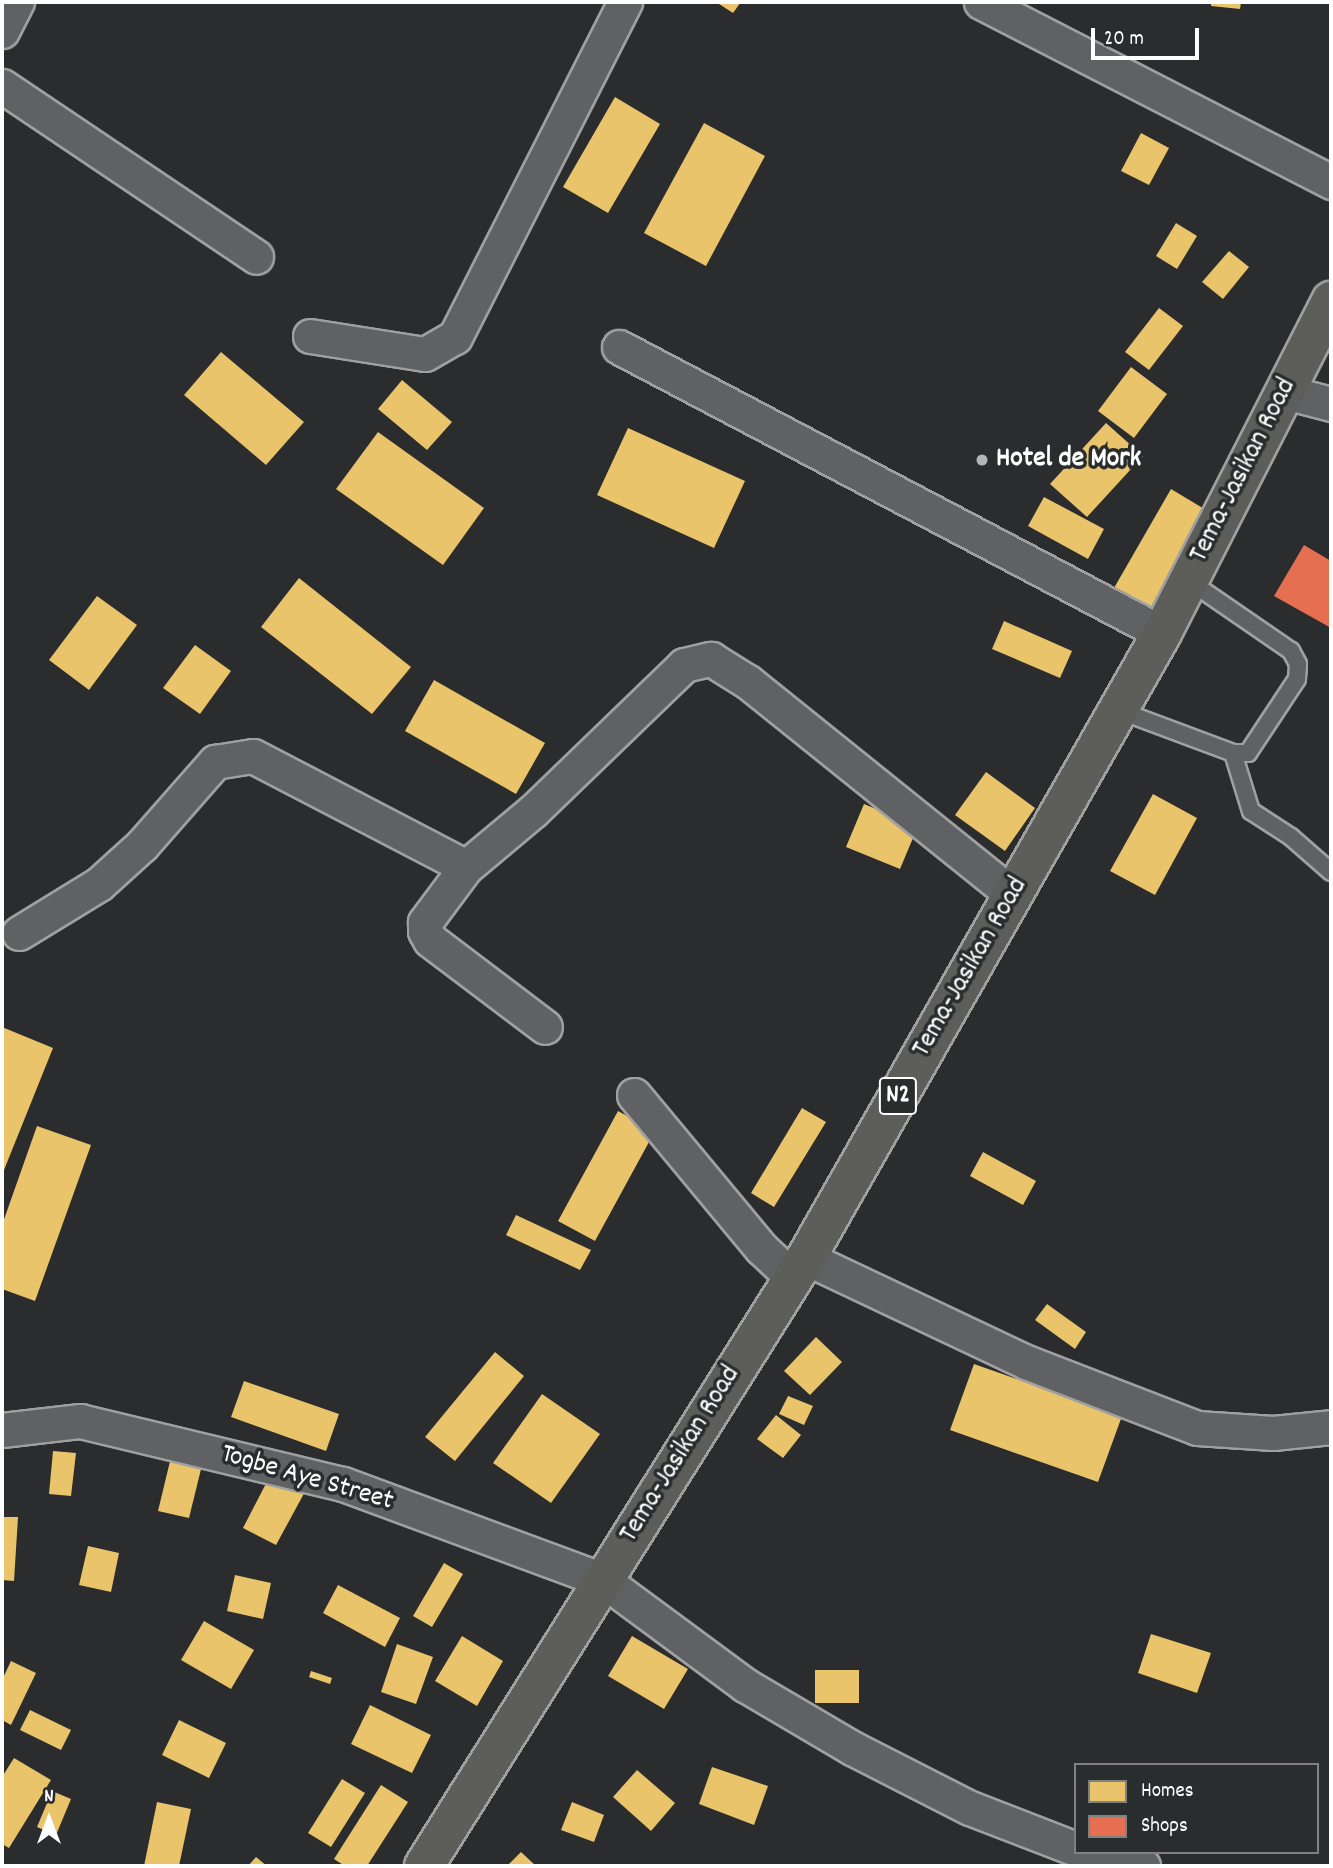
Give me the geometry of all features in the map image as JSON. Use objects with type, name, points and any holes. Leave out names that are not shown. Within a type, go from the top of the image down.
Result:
[{"type":"highway","name":"Tema-Jasikan Road","points":[[424,1866],[800,1268],[1162,633],[1331,301]]},
{"type":"street","points":[[2,31],[17,2]]},
{"type":"street","points":[[310,336],[425,354],[455,337],[625,2]]},
{"type":"street","points":[[981,2],[1331,181]]},
{"type":"street","points":[[2,86],[256,257]]},
{"type":"street","points":[[619,347],[1162,633]]},
{"type":"street","points":[[1285,392],[1331,404]]},
{"type":"street","points":[[545,1027],[430,940],[425,931],[425,922],[466,867],[533,811],[684,666],[711,659],[748,682],[1013,894]]},
{"type":"street","points":[[19,933],[99,884],[142,845],[215,762],[253,756],[466,867]]},
{"type":"street","points":[[634,1095],[761,1248],[800,1268],[1026,1362],[1198,1428],[1273,1433],[1331,1427]]},
{"type":"street","name":"Togbe Aye Street","points":[[2,1430],[80,1421],[343,1484],[603,1580],[745,1685],[852,1748],[970,1808],[1074,1848]]},
{"type":"street","points":[[1097,1854],[1143,1866]]},
{"type":"lane","points":[[1118,710],[1233,753],[1248,753],[1297,679],[1298,664],[1291,651],[1189,581]]},
{"type":"lane","points":[[1233,753],[1251,811],[1291,837],[1331,872]]},
{"type":"building: Homes","points":[[716,2],[741,2],[733,13]]},
{"type":"building: Homes","points":[[1211,2],[1241,2],[1240,9],[1211,6]]},
{"type":"building: Homes","points":[[615,97],[660,124],[608,213],[563,187]]},
{"type":"building: Homes","points":[[704,123],[765,156],[706,266],[644,233]]},
{"type":"building: Homes","points":[[1141,133],[1169,148],[1149,185],[1121,171]]},
{"type":"building: Homes","points":[[1176,223],[1197,236],[1177,269],[1156,256]]},
{"type":"building: Homes","points":[[1229,251],[1249,267],[1223,299],[1202,282]]},
{"type":"building: Homes","points":[[1159,308],[1183,326],[1149,370],[1125,352]]},
{"type":"building: Homes","points":[[221,352],[304,422],[266,465],[184,395]]},
{"type":"building: Homes","points":[[1131,367],[1167,394],[1134,438],[1098,411]]},
{"type":"building: Homes","points":[[402,380],[452,422],[427,450],[378,409]]},
{"type":"building: Homes","points":[[1106,423],[1143,456],[1087,517],[1050,484]]},
{"type":"building: Homes","points":[[628,428],[745,481],[714,548],[597,495]]},
{"type":"building: Homes","points":[[378,432],[484,508],[443,565],[336,489]]},
{"type":"building: Homes","points":[[1171,489],[1206,510],[1150,609],[1114,588]]},
{"type":"building: Homes","points":[[1044,497],[1104,529],[1088,559],[1028,526]]},
{"type":"building: Homes","points":[[299,578],[411,667],[372,714],[261,627]]},
{"type":"building: Homes","points":[[97,596],[137,625],[89,690],[49,660]]},
{"type":"building: Homes","points":[[1004,621],[1072,651],[1060,678],[992,649]]},
{"type":"building: Homes","points":[[195,645],[231,671],[200,714],[163,688]]},
{"type":"building: Homes","points":[[434,680],[545,743],[516,794],[405,731]]},
{"type":"building: Homes","points":[[986,772],[1035,808],[1005,851],[955,815]]},
{"type":"building: Homes","points":[[1153,794],[1197,818],[1155,895],[1110,871]]},
{"type":"building: Homes","points":[[864,804],[918,826],[900,869],[846,847]]},
{"type":"building: Homes","points":[[2,1027],[53,1048],[2,1175]]},
{"type":"building: Homes","points":[[802,1108],[826,1122],[774,1207],[751,1193]]},
{"type":"building: Homes","points":[[618,1111],[655,1131],[595,1241],[558,1221]]},
{"type":"building: Homes","points":[[37,1126],[91,1145],[35,1301],[2,1289],[2,1225]]},
{"type":"building: Homes","points":[[983,1152],[1036,1181],[1023,1205],[970,1176]]},
{"type":"building: Homes","points":[[516,1215],[591,1250],[580,1270],[506,1235]]},
{"type":"building: Homes","points":[[1047,1304],[1086,1332],[1075,1349],[1035,1320]]},
{"type":"building: Homes","points":[[816,1337],[842,1362],[810,1395],[784,1371]]},
{"type":"building: Homes","points":[[495,1352],[524,1376],[455,1461],[425,1437]]},
{"type":"building: Homes","points":[[974,1364],[1122,1416],[1098,1482],[950,1430]]},
{"type":"building: Homes","points":[[244,1381],[339,1414],[326,1451],[231,1417]]},
{"type":"building: Homes","points":[[542,1394],[600,1434],[551,1503],[493,1463]]},
{"type":"building: Homes","points":[[788,1396],[813,1406],[804,1425],[779,1414]]},
{"type":"building: Homes","points":[[776,1415],[801,1435],[783,1458],[757,1439]]},
{"type":"building: Homes","points":[[53,1451],[76,1453],[71,1496],[49,1494]]},
{"type":"building: Homes","points":[[172,1453],[203,1461],[189,1518],[158,1511]]},
{"type":"building: Homes","points":[[273,1470],[307,1488],[276,1545],[243,1528]]},
{"type":"building: Homes","points":[[2,1517],[18,1517],[14,1581],[2,1580]]},
{"type":"building: Homes","points":[[88,1546],[119,1553],[111,1592],[79,1585]]},
{"type":"building: Homes","points":[[444,1563],[463,1574],[432,1627],[413,1616]]},
{"type":"building: Homes","points":[[235,1575],[271,1583],[263,1619],[227,1611]]},
{"type":"building: Homes","points":[[338,1585],[400,1618],[385,1647],[323,1613]]},
{"type":"building: Homes","points":[[204,1621],[254,1650],[231,1689],[181,1660]]},
{"type":"building: Homes","points":[[1151,1634],[1211,1653],[1197,1693],[1138,1673]]},
{"type":"building: Homes","points":[[462,1636],[503,1661],[477,1706],[435,1681]]},
{"type":"building: Homes","points":[[632,1636],[688,1669],[664,1709],[608,1676]]},
{"type":"building: Homes","points":[[397,1644],[433,1657],[416,1704],[381,1692]]},
{"type":"building: Homes","points":[[11,1661],[36,1673],[11,1725],[2,1720],[2,1680]]},
{"type":"building: Homes","points":[[815,1670],[859,1670],[859,1703],[815,1703]]},
{"type":"building: Homes","points":[[311,1671],[332,1678],[330,1684],[309,1677]]},
{"type":"building: Homes","points":[[370,1705],[431,1735],[412,1773],[351,1744]]},
{"type":"building: Homes","points":[[30,1710],[71,1730],[61,1750],[20,1730]]},
{"type":"building: Homes","points":[[179,1720],[226,1743],[209,1778],[162,1755]]},
{"type":"building: Homes","points":[[14,1758],[51,1780],[9,1848],[2,1844],[2,1777]]},
{"type":"building: Homes","points":[[712,1767],[768,1786],[754,1825],[699,1804]]},
{"type":"building: Homes","points":[[637,1770],[675,1803],[651,1831],[613,1797]]},
{"type":"building: Homes","points":[[342,1779],[365,1793],[331,1847],[308,1833]]},
{"type":"building: Homes","points":[[381,1785],[408,1802],[367,1866],[345,1866],[334,1859]]},
{"type":"building: Homes","points":[[52,1791],[71,1799],[56,1835],[37,1827]]},
{"type":"building: Homes","points":[[157,1802],[191,1809],[179,1866],[144,1866]]},
{"type":"building: Homes","points":[[572,1802],[604,1815],[594,1842],[561,1830]]},
{"type":"building: Homes","points":[[521,1852],[536,1866],[507,1866]]},
{"type":"building: Homes","points":[[256,1857],[267,1866],[248,1866]]},
{"type":"building: Shops","points":[[1304,545],[1331,561],[1331,628],[1274,596]]},
{"type":"place","name":"Hotel de Mork","points":[[982,460]]}]
